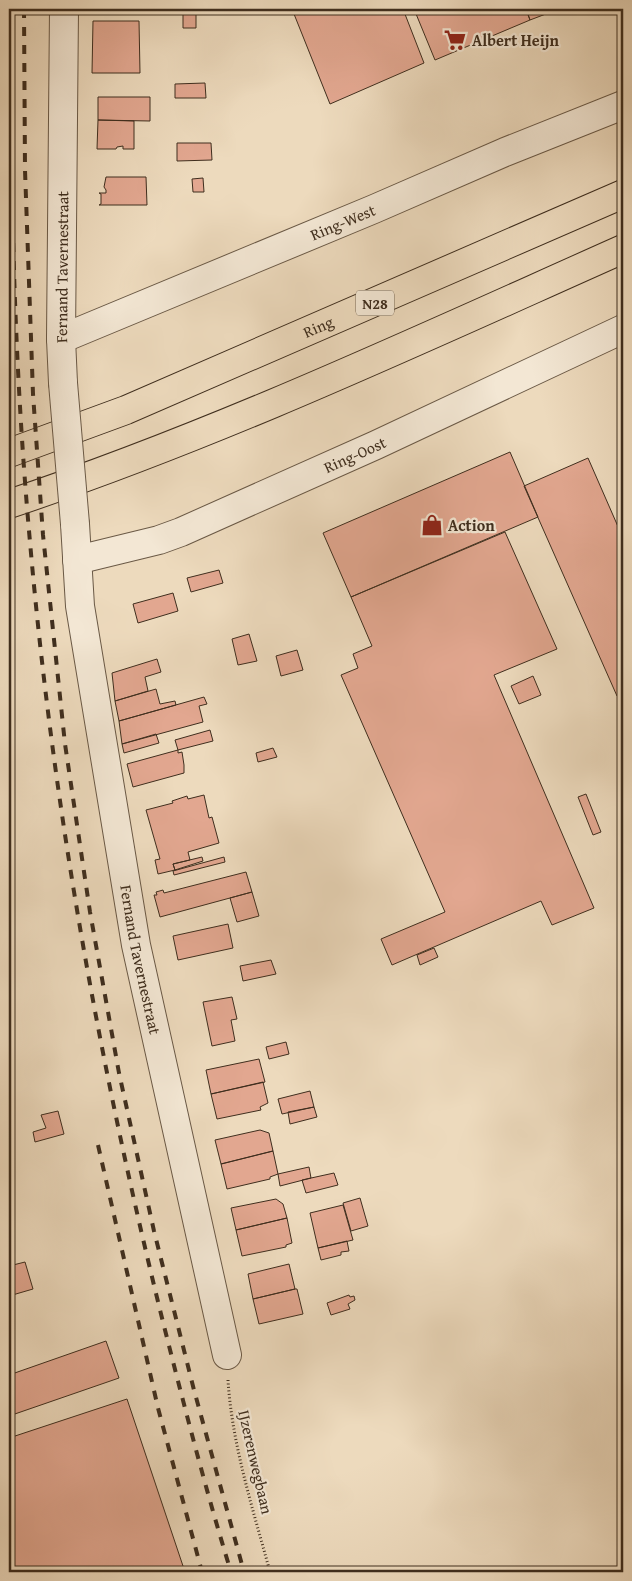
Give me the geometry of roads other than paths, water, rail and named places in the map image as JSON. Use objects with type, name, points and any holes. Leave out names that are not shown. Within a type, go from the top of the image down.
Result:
[{"type":"highway","name":"Ring","points":[[9,453],[126,410],[623,194]]},
{"type":"highway","points":[[9,504],[142,456],[320,383],[623,249]]},
{"type":"street","name":"Fernand Tavernestraat","points":[[64,9],[61,339],[80,606],[136,945],[227,1355]]},
{"type":"street","name":"Ring-West","points":[[61,339],[374,209],[505,152],[623,105]]},
{"type":"street","name":"Ring-Oost","points":[[77,560],[158,540],[182,532],[376,445],[623,329]]},
{"type":"railway","points":[[11,9],[12,209],[20,409],[30,542],[52,740],[82,937],[119,1132],[172,1357],[204,1480],[231,1572]]},
{"type":"railway","points":[[24,9],[25,170],[33,394],[43,535],[65,744],[90,912],[119,1073],[154,1231],[194,1390],[244,1572]]},
{"type":"railway","points":[[98,1145],[158,1408],[202,1572]]},
{"type":"place","name":"Albert Heijn","points":[[455,40]]},
{"type":"place","name":"Action","points":[[432,525]]}]
